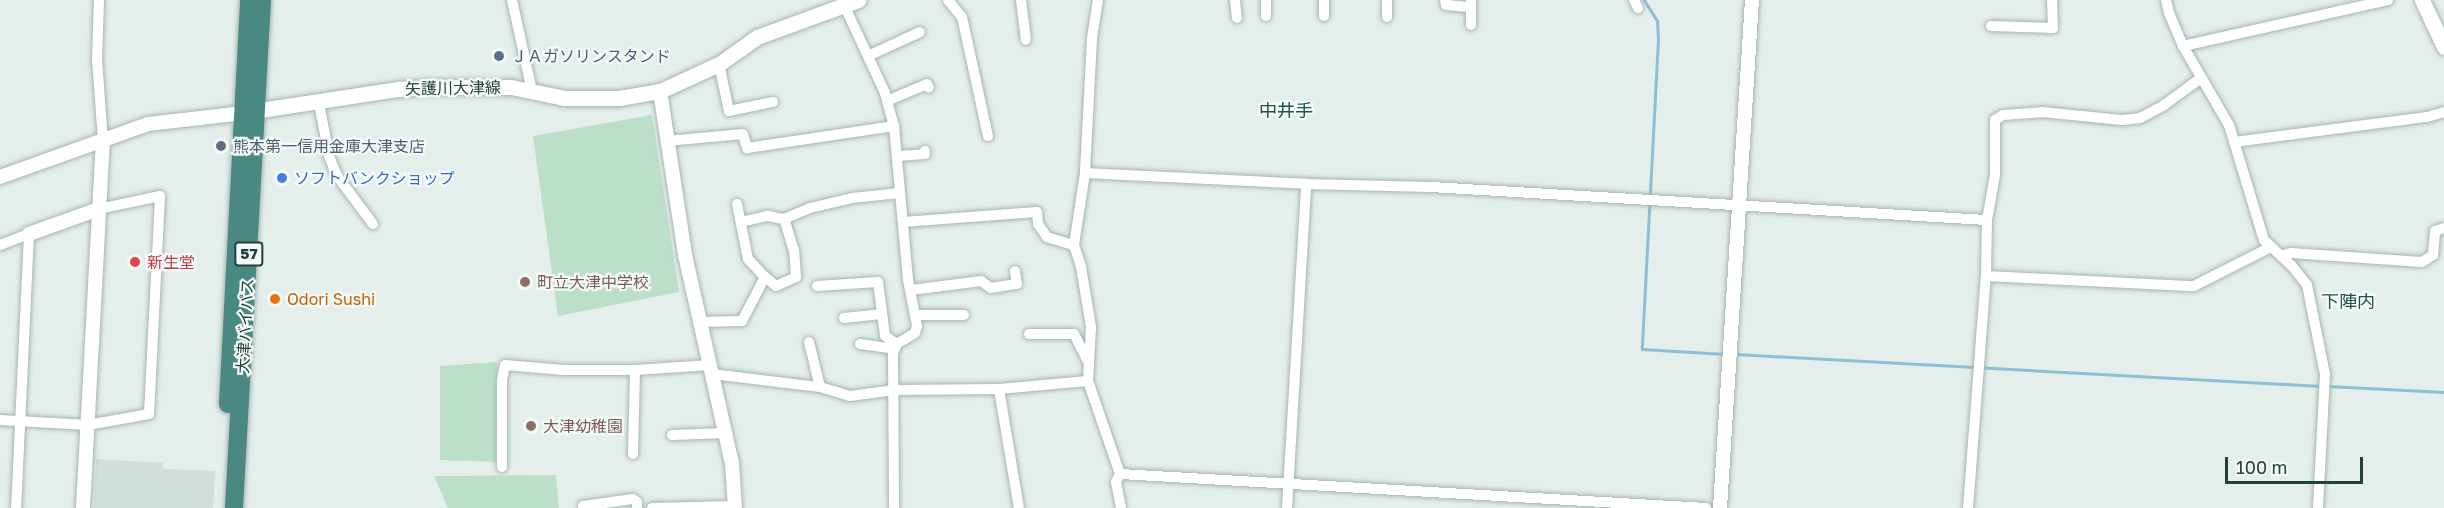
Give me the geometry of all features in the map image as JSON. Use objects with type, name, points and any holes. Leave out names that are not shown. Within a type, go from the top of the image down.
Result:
[{"type":"highway","name":"大津バイパス","points":[[234,508],[249,112],[249,0]]},
{"type":"highway","name":"大津バイパス","points":[[223,508],[249,112],[262,0]]},
{"type":"main road","points":[[2422,0],[2444,47]]},
{"type":"main road","name":"矢護川大津線","points":[[249,112],[398,89],[428,87],[488,85],[564,98],[604,99],[660,91],[719,64],[757,37],[851,2]]},
{"type":"street","points":[[83,508],[103,140],[98,59],[99,0]]},
{"type":"street","points":[[512,0],[532,91]]},
{"type":"street","points":[[948,0],[962,17],[988,136]]},
{"type":"street","points":[[1021,0],[1026,40]]},
{"type":"street","points":[[1098,0],[1092,38],[1085,173],[1074,245],[1081,267],[1091,327],[1088,381],[1120,474],[1116,482],[1121,508]]},
{"type":"street","points":[[1235,0],[1237,18]]},
{"type":"street","points":[[1266,0],[1266,16]]},
{"type":"street","points":[[1324,0],[1324,16]]},
{"type":"street","points":[[1387,0],[1387,17]]},
{"type":"street","points":[[1445,0],[1446,5],[1471,3],[1471,24]]},
{"type":"street","points":[[1720,508],[1741,207],[1752,0]]},
{"type":"street","points":[[1991,26],[2053,28],[2052,0]]},
{"type":"street","points":[[2166,0],[2183,46],[2229,125],[2264,240],[2269,248],[2281,256],[2307,285],[2320,339],[2325,374],[2318,508]]},
{"type":"street","points":[[2183,46],[2191,42],[2281,25],[2388,0]]},
{"type":"street","points":[[851,2],[894,126],[915,315],[915,333],[896,346],[860,344]]},
{"type":"street","points":[[868,56],[920,32]]},
{"type":"street","points":[[719,64],[729,111],[772,102]]},
{"type":"street","points":[[1968,508],[1986,276],[1987,220],[1995,175],[1993,128],[1995,120],[2002,115],[2042,112],[2122,120],[2140,118],[2164,105],[2200,78]]},
{"type":"street","points":[[887,101],[927,84],[929,88]]},
{"type":"street","points":[[652,508],[735,507],[732,463],[698,322],[660,91]]},
{"type":"street","points":[[319,103],[329,156],[338,176],[373,224]]},
{"type":"street","points":[[0,177],[148,124],[249,112]]},
{"type":"street","points":[[2234,142],[2427,117],[2444,112]]},
{"type":"street","points":[[668,141],[743,134],[747,148],[894,126]]},
{"type":"street","points":[[898,156],[925,154],[925,151]]},
{"type":"street","points":[[1085,173],[1305,184],[1431,187],[1987,220]]},
{"type":"street","points":[[1287,508],[1305,184]]},
{"type":"street","points":[[741,222],[768,216],[784,219],[810,208],[852,198],[900,193]]},
{"type":"street","points":[[0,245],[99,210],[160,196],[148,414],[88,425],[0,420]]},
{"type":"street","points":[[737,204],[748,259],[776,286],[796,277],[794,251],[784,219]]},
{"type":"street","points":[[903,222],[1037,212],[1038,224],[1047,237],[1074,245]]},
{"type":"street","points":[[2281,256],[2325,255],[2422,262],[2433,255],[2435,231],[2444,228]]},
{"type":"street","points":[[16,508],[29,234]]},
{"type":"street","points":[[1986,276],[2188,287],[2269,248]]},
{"type":"street","points":[[911,290],[981,281],[991,288],[1017,285],[1015,272]]},
{"type":"street","points":[[698,322],[742,321],[765,277]]},
{"type":"street","points":[[817,286],[878,282],[885,336],[896,346],[894,508]]},
{"type":"street","points":[[844,318],[882,314]]},
{"type":"street","points":[[915,315],[964,315]]},
{"type":"street","points":[[1029,334],[1074,334],[1090,363]]},
{"type":"street","points":[[809,342],[820,387]]},
{"type":"street","points":[[502,467],[504,365],[564,370],[711,370],[820,387],[850,396],[895,390],[999,388],[1088,381]]},
{"type":"street","points":[[633,454],[636,370]]},
{"type":"street","points":[[999,388],[1019,508]]},
{"type":"street","points":[[672,435],[726,433]]},
{"type":"street","points":[[1120,474],[1706,508]]},
{"type":"street","points":[[584,508],[584,506],[633,499],[637,502],[637,508]]},
{"type":"shaded area","points":[[96,459],[163,463],[163,469],[215,471],[213,508],[94,508]]},
{"type":"green space","points":[[652,115],[679,292],[558,316],[533,136]]},
{"type":"green space","points":[[497,362],[496,462],[440,460],[440,366]]},
{"type":"green space","points":[[556,475],[559,508],[448,508],[434,476]]},
{"type":"waterway","points":[[1644,0],[1657,21],[1658,39],[1642,349],[1725,354]]},
{"type":"waterway","points":[[1735,354],[2321,386]]},
{"type":"waterway","points":[[2328,386],[2444,392]]},
{"type":"place","name":"ＪＡガソリンスタンド","points":[[499,56]]},
{"type":"place","name":"熊本第一信用金庫大津支店","points":[[221,146]]},
{"type":"place","name":"ソフトバンクショップ","points":[[282,178]]},
{"type":"place","name":"新生堂","points":[[135,262]]},
{"type":"place","name":"町立大津中学校","points":[[525,282]]},
{"type":"place","name":"Odori Sushi","points":[[275,299]]},
{"type":"place","name":"大津幼稚園","points":[[531,426]]},
{"type":"district","name":"中井手","points":[[1286,110]]},
{"type":"district","name":"下陣内","points":[[2348,301]]}]
